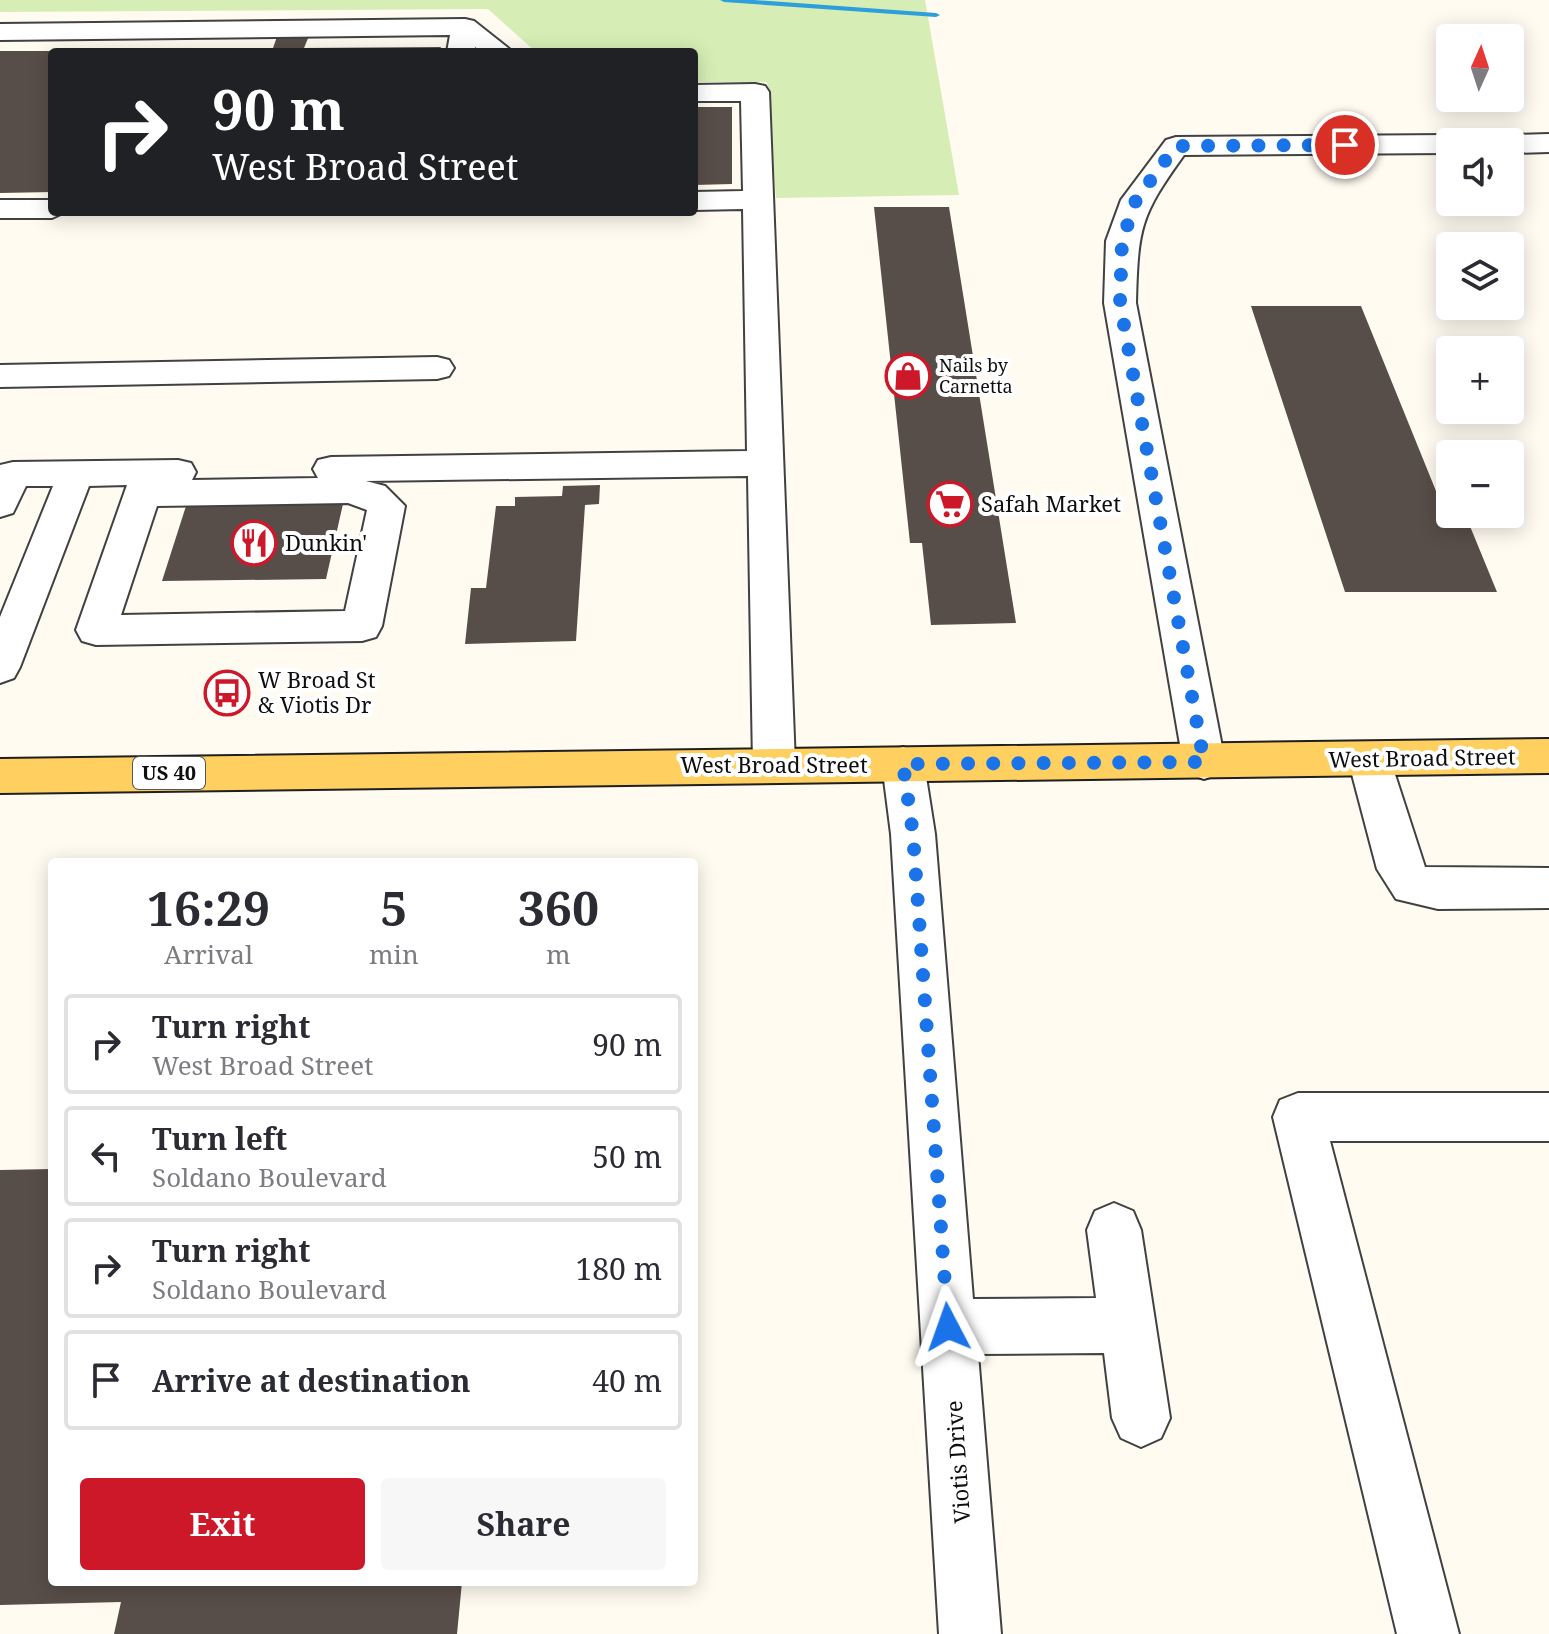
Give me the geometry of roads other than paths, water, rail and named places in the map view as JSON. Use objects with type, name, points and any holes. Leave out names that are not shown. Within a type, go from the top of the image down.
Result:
[{"type":"main road","name":"West Broad Street","points":[[0,776],[774,764],[1548,759]]},
{"type":"street","points":[[0,32],[463,39],[488,48]]},
{"type":"street","points":[[698,93],[755,92],[774,764]]},
{"type":"street","points":[[1524,144],[1549,143]]},
{"type":"street","points":[[1204,762],[1120,303],[1122,241],[1136,200],[1176,146],[1436,144]]},
{"type":"street","points":[[698,201],[757,200]]},
{"type":"street","points":[[0,209],[48,209]]},
{"type":"street","points":[[0,376],[437,368]]},
{"type":"street","points":[[147,483],[393,469],[765,463]]},
{"type":"street","points":[[147,483],[96,630],[362,626],[393,469]]},
{"type":"street","points":[[6,489],[76,473],[147,483],[348,490],[372,495],[386,506]]},
{"type":"street","points":[[0,667],[76,473]]},
{"type":"street","points":[[1369,759],[1400,869],[1412,885],[1438,889],[1549,888]]},
{"type":"street","name":"Viotis Drive","points":[[903,764],[913,834],[970,1634]]},
{"type":"street","points":[[1428,1634],[1298,1117],[1549,1117]]},
{"type":"street","points":[[1114,1230],[1141,1418]]},
{"type":"street","points":[[948,1327],[1128,1325]]},
{"type":"waterway","points":[[724,0],[936,15]]},
{"type":"place","name":"Nails by Carnetta","points":[[908,376]]},
{"type":"place","name":"Safah Market","points":[[950,504]]},
{"type":"place","name":"Dunkin'","points":[[254,543]]},
{"type":"place","name":"W Broad St & Viotis Dr","points":[[227,693]]}]
